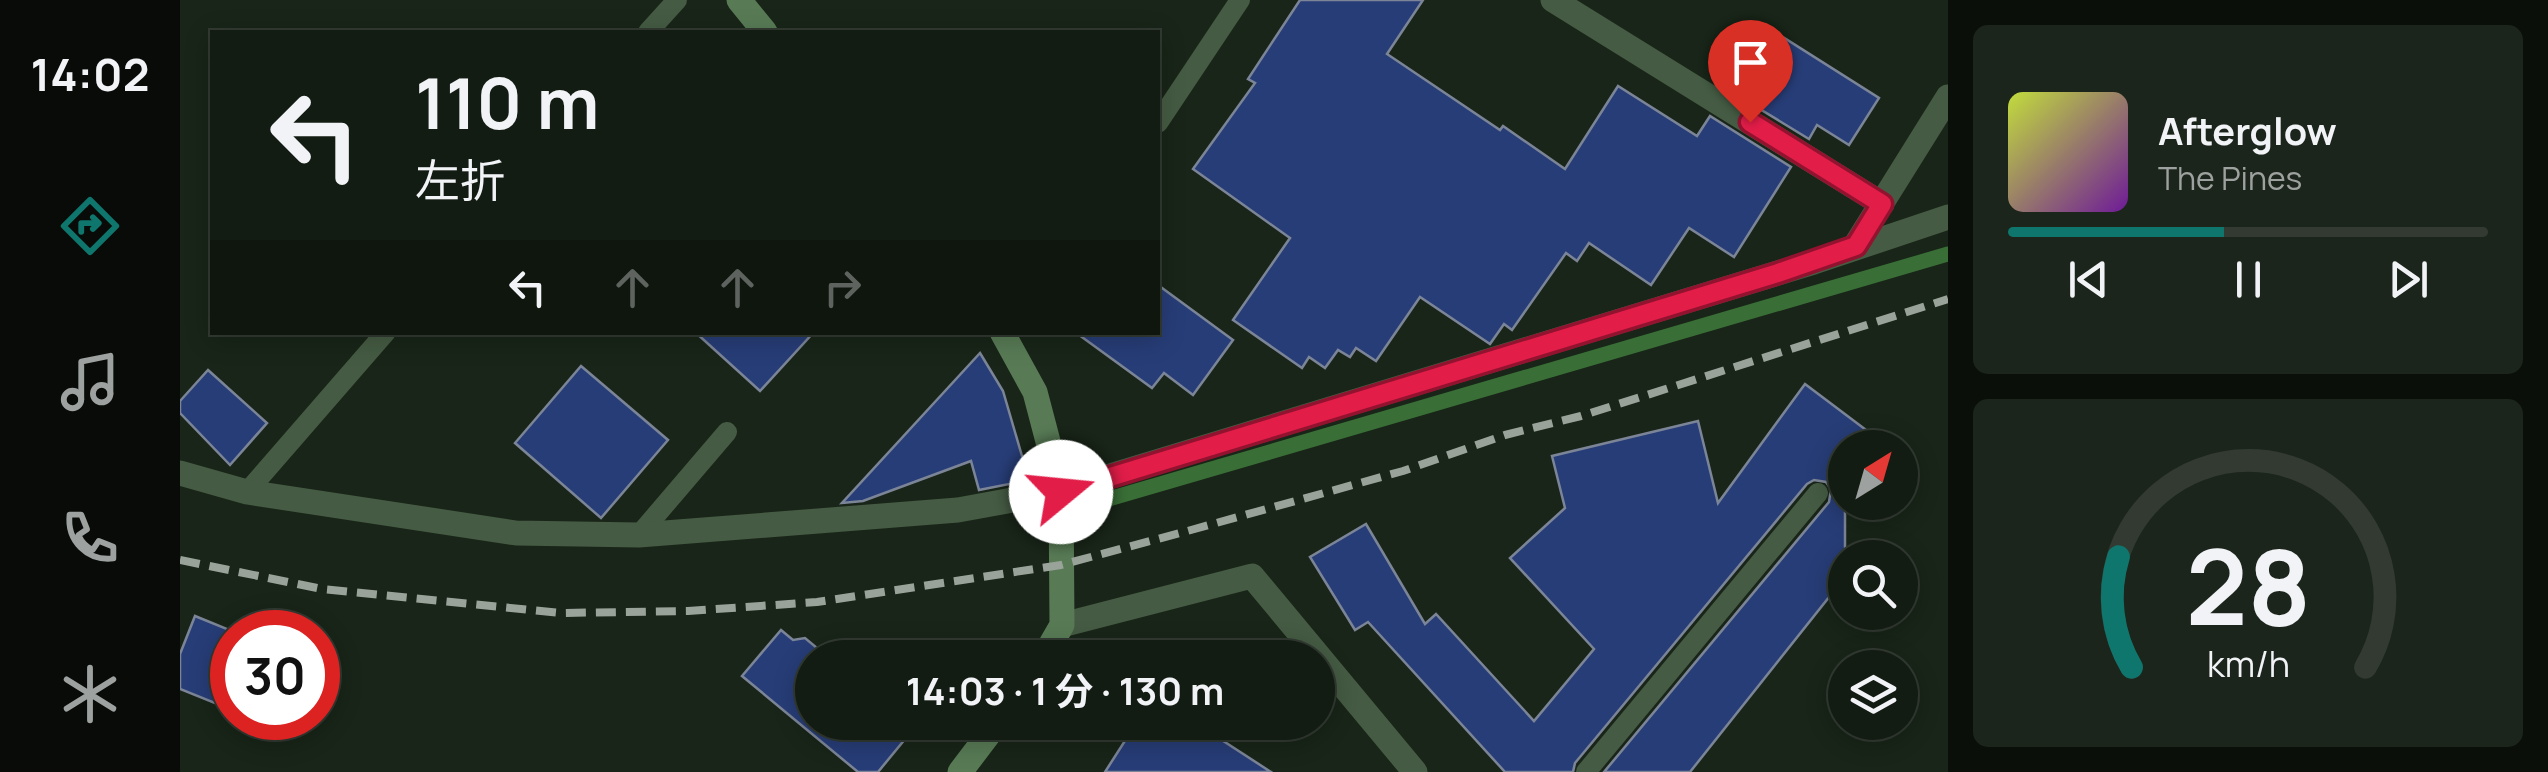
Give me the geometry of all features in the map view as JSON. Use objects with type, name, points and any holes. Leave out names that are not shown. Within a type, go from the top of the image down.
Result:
[{"type":"street","points":[[739,0],[763,30]]},
{"type":"street","points":[[1553,0],[1882,204]]},
{"type":"street","points":[[1856,246],[1948,97]]},
{"type":"street","points":[[180,473],[246,492],[516,533],[638,535],[958,510],[1061,492],[1814,262],[1948,217]]},
{"type":"street","points":[[1009,336],[1035,392],[1061,492],[1062,625],[1053,640]]},
{"type":"street","points":[[1062,625],[1252,576],[1415,772]]},
{"type":"street","points":[[960,772],[984,740]]},
{"type":"lane","points":[[650,30],[677,0]]},
{"type":"lane","points":[[1160,120],[1240,0]]},
{"type":"lane","points":[[246,492],[383,335]]},
{"type":"lane","points":[[638,535],[727,432]]},
{"type":"lane","points":[[1586,772],[1818,493]]},
{"type":"building","points":[[1300,0],[1423,0],[1387,54],[1565,169],[1618,86],[1697,136],[1710,116],[1791,167],[1734,257],[1689,228],[1651,285],[1589,243],[1577,261],[1566,253],[1512,330],[1504,324],[1490,344],[1420,297],[1376,361],[1356,348],[1350,357],[1338,350],[1325,368],[1309,357],[1302,368],[1233,320],[1290,238],[1193,169],[1255,83],[1248,79]]},
{"type":"building","points":[[1767,27],[1879,98],[1849,145],[1817,125],[1809,139],[1727,89]]},
{"type":"building","points":[[1160,286],[1233,340],[1193,395],[1164,373],[1152,388],[1079,335],[1160,335]]},
{"type":"building","points":[[698,335],[811,335],[760,391]]},
{"type":"building","points":[[980,353],[1003,391],[1029,480],[979,490],[971,461],[863,501],[842,503]]},
{"type":"building","points":[[581,366],[668,440],[601,518],[515,443]]},
{"type":"building","points":[[208,370],[267,423],[230,465],[180,413],[180,401]]},
{"type":"building","points":[[1805,384],[1866,430],[1828,430],[1828,485],[1814,480],[1807,484],[1575,763],[1573,772],[1505,772],[1368,622],[1355,630],[1310,557],[1366,524],[1425,624],[1436,614],[1534,721],[1594,649],[1510,558],[1565,508],[1552,456],[1698,421],[1718,503]]},
{"type":"building","points":[[1828,503],[1828,520],[1845,520],[1845,540],[1828,540],[1828,598],[1690,772],[1604,772]]},
{"type":"building","points":[[195,616],[210,622],[210,701],[180,689],[180,654]]},
{"type":"building","points":[[781,630],[793,640],[805,638],[807,640],[795,640],[795,720],[742,676]]},
{"type":"building","points":[[819,740],[904,740],[878,772],[858,772]]},
{"type":"building","points":[[1125,740],[1222,740],[1271,772],[1105,772]]},
{"type":"waterway","points":[[1095,503],[1948,254]]},
{"type":"railway","points":[[180,560],[322,589],[561,613],[688,611],[817,602],[1061,565],[1403,471],[1505,435],[1581,416],[1948,299]]},
{"type":"route","points":[[1061,492],[1856,246],[1882,204],[1750,122]]}]
